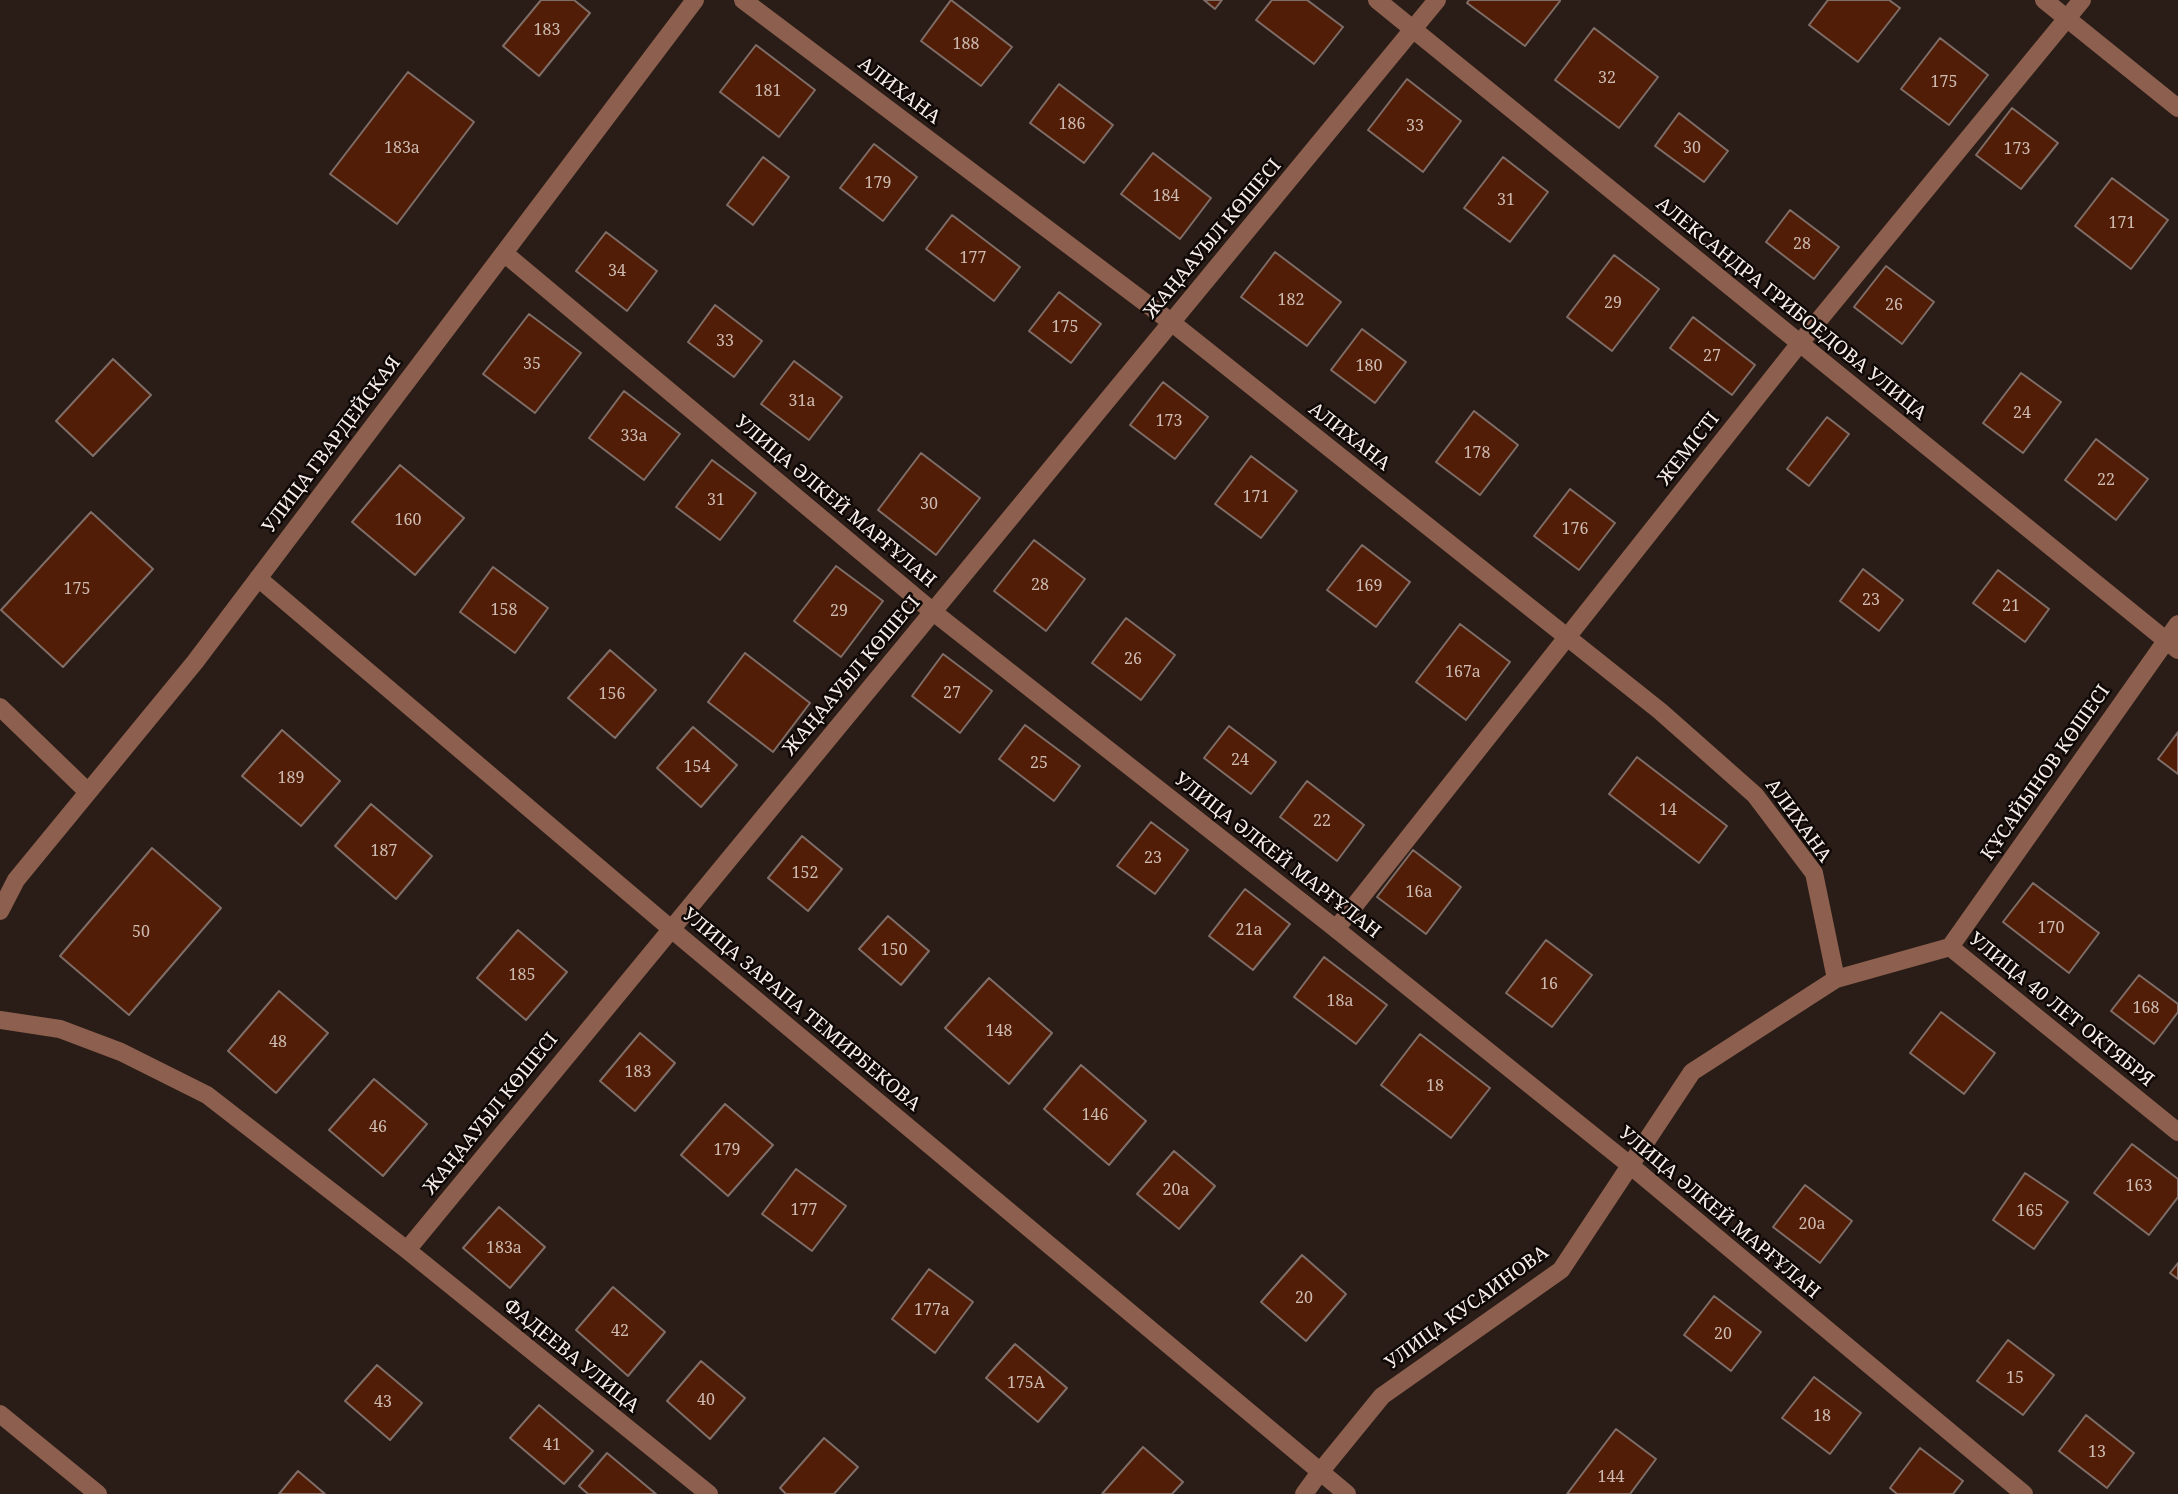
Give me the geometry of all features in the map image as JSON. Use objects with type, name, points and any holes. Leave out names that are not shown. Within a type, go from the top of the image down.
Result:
[{"type":"street","name":"УЛИЦА ГВАРДЕЙСКАЯ","points":[[0,911],[16,880],[195,662],[695,0]]},
{"type":"street","name":"АЛИХАНА","points":[[743,0],[1171,322],[1660,711],[1755,795],[1814,873],[1836,979]]},
{"type":"street","name":"АЛЕКСАНДРА ГРИБОЕДОВА УЛИЦА","points":[[1377,0],[2172,645]]},
{"type":"street","name":"ЖАҢААУЫЛ КӨШЕСІ","points":[[407,1250],[1437,0]]},
{"type":"street","points":[[2044,0],[2178,108]]},
{"type":"street","name":"ЖЕМІСТІ","points":[[1336,929],[1800,343],[2082,0]]},
{"type":"street","name":"УЛИЦА ӘЛКЕЙ МАРҒҰЛАН","points":[[504,253],[932,611],[1336,929],[1631,1166],[2024,1494]]},
{"type":"street","name":"УЛИЦА ЗАРАПА ТЕМИРБЕКОВА","points":[[258,578],[670,929],[1347,1494]]},
{"type":"street","name":"ҚҰСАЙЫНОВ КӨШЕСІ","points":[[1950,947],[2172,645],[2178,624]]},
{"type":"street","points":[[0,707],[88,792]]},
{"type":"street","name":"УЛИЦА КУСАИНОВА","points":[[1304,1494],[1382,1396],[1561,1270],[1692,1072],[1836,979],[1950,947]]},
{"type":"street","name":"УЛИЦА 40 ЛЕТ ОКТЯБРЯ","points":[[1950,947],[2178,1132]]},
{"type":"street","name":"ФАДЕЕВА УЛИЦА","points":[[0,1020],[60,1029],[121,1052],[207,1095],[407,1250],[709,1494]]},
{"type":"street","points":[[0,1414],[98,1494]]},
{"type":"building","points":[[541,0],[574,0],[590,13],[539,76],[503,46]]},
{"type":"building","points":[[951,0],[1012,47],[981,86],[921,41]]},
{"type":"building","points":[[1204,0],[1222,0],[1215,9]]},
{"type":"building","points":[[1272,0],[1307,0],[1343,27],[1314,64],[1256,20]]},
{"type":"building","points":[[1469,0],[1560,1],[1525,46],[1467,3]]},
{"type":"building","points":[[1828,0],[1889,0],[1900,8],[1858,62],[1809,25]]},
{"type":"building","points":[[1594,28],[1658,77],[1619,128],[1555,80]]},
{"type":"building","points":[[1940,38],[1988,75],[1949,125],[1901,89]]},
{"type":"building","points":[[756,45],[815,90],[779,137],[720,92]]},
{"type":"building","points":[[408,72],[474,122],[397,224],[330,174]]},
{"type":"building","points":[[1407,79],[1461,121],[1423,172],[1368,130]]},
{"type":"building","points":[[1059,84],[1113,125],[1084,163],[1030,123]]},
{"type":"building","points":[[2012,108],[2058,143],[2021,189],[1976,155]]},
{"type":"building","points":[[1679,113],[1728,151],[1704,182],[1655,146]]},
{"type":"building","points":[[874,144],[917,177],[883,221],[840,188]]},
{"type":"building","points":[[1153,153],[1211,198],[1180,239],[1121,194]]},
{"type":"building","points":[[763,157],[789,177],[753,225],[727,205]]},
{"type":"building","points":[[1503,157],[1548,192],[1510,242],[1464,208]]},
{"type":"building","points":[[2112,178],[2168,220],[2131,269],[2075,226]]},
{"type":"building","points":[[1790,210],[1839,247],[1814,279],[1766,242]]},
{"type":"building","points":[[952,215],[1020,267],[994,301],[926,249]]},
{"type":"building","points":[[606,232],[657,271],[627,311],[576,271]]},
{"type":"building","points":[[1275,252],[1341,302],[1307,346],[1241,297]]},
{"type":"building","points":[[1614,255],[1659,289],[1612,351],[1567,317]]},
{"type":"building","points":[[1886,266],[1934,302],[1902,344],[1854,307]]},
{"type":"building","points":[[1059,292],[1101,324],[1071,363],[1029,331]]},
{"type":"building","points":[[715,305],[762,341],[734,377],[688,342]]},
{"type":"building","points":[[529,314],[581,353],[535,413],[483,374]]},
{"type":"building","points":[[1693,317],[1755,365],[1732,395],[1670,348]]},
{"type":"building","points":[[1362,329],[1406,362],[1375,403],[1331,370]]},
{"type":"building","points":[[113,359],[151,395],[93,456],[56,421]]},
{"type":"building","points":[[794,361],[842,397],[809,440],[761,404]]},
{"type":"building","points":[[2021,373],[2061,402],[2023,453],[1983,423]]},
{"type":"building","points":[[1163,382],[1208,417],[1175,459],[1130,425]]},
{"type":"building","points":[[624,391],[680,434],[644,480],[589,438]]},
{"type":"building","points":[[1474,411],[1518,445],[1480,495],[1436,462]]},
{"type":"building","points":[[1827,417],[1849,434],[1809,486],[1787,469]]},
{"type":"building","points":[[2096,439],[2148,479],[2116,520],[2065,480]]},
{"type":"building","points":[[921,453],[980,498],[936,555],[878,510]]},
{"type":"building","points":[[1251,456],[1297,491],[1261,538],[1215,504]]},
{"type":"building","points":[[712,460],[756,493],[720,540],[676,507]]},
{"type":"building","points":[[400,465],[464,518],[415,575],[352,522]]},
{"type":"building","points":[[1570,489],[1615,523],[1579,570],[1534,536]]},
{"type":"building","points":[[91,512],[153,569],[63,667],[1,610]]},
{"type":"building","points":[[1034,540],[1085,579],[1046,631],[994,591]]},
{"type":"building","points":[[1362,545],[1410,582],[1376,627],[1327,590]]},
{"type":"building","points":[[836,566],[883,601],[841,657],[794,621]]},
{"type":"building","points":[[493,567],[548,608],[515,653],[460,612]]},
{"type":"building","points":[[1863,569],[1903,600],[1879,631],[1840,601]]},
{"type":"building","points":[[1998,570],[2049,609],[2025,642],[1973,603]]},
{"type":"building","points":[[1126,618],[1175,655],[1141,700],[1092,663]]},
{"type":"building","points":[[1460,624],[1510,662],[1466,720],[1416,682]]},
{"type":"building","points":[[610,650],[656,690],[615,738],[568,698]]},
{"type":"building","points":[[745,653],[810,703],[773,752],[708,702]]},
{"type":"building","points":[[943,654],[992,691],[960,733],[912,696]]},
{"type":"building","points":[[1025,725],[1080,766],[1054,801],[999,759]]},
{"type":"building","points":[[1229,726],[1276,762],[1251,794],[1204,758]]},
{"type":"building","points":[[693,727],[737,765],[701,807],[657,768]]},
{"type":"building","points":[[282,730],[340,781],[301,826],[242,776]]},
{"type":"building","points":[[2178,732],[2178,774],[2158,759]]},
{"type":"building","points":[[1637,757],[1727,826],[1699,863],[1609,794]]},
{"type":"building","points":[[1307,781],[1364,825],[1337,861],[1280,817]]},
{"type":"building","points":[[371,804],[432,856],[396,899],[335,846]]},
{"type":"building","points":[[1151,822],[1188,850],[1155,894],[1117,866]]},
{"type":"building","points":[[802,836],[842,869],[808,911],[768,878]]},
{"type":"building","points":[[152,848],[221,908],[129,1015],[60,956]]},
{"type":"building","points":[[1413,850],[1461,887],[1426,934],[1377,897]]},
{"type":"building","points":[[2033,883],[2099,933],[2069,973],[2003,922]]},
{"type":"building","points":[[1245,889],[1290,924],[1253,970],[1209,936]]},
{"type":"building","points":[[888,916],[929,951],[901,985],[859,949]]},
{"type":"building","points":[[518,930],[567,972],[526,1020],[477,978]]},
{"type":"building","points":[[1546,940],[1592,975],[1552,1027],[1506,993]]},
{"type":"building","points":[[1324,957],[1387,1005],[1356,1044],[1294,997]]},
{"type":"building","points":[[2139,975],[2178,1004],[2178,1012],[2154,1044],[2111,1011]]},
{"type":"building","points":[[989,978],[1052,1033],[1009,1084],[945,1028]]},
{"type":"building","points":[[279,991],[328,1033],[276,1093],[228,1051]]},
{"type":"building","points":[[1941,1012],[1995,1053],[1964,1094],[1910,1053]]},
{"type":"building","points":[[640,1033],[675,1063],[635,1111],[600,1081]]},
{"type":"building","points":[[1420,1034],[1490,1088],[1451,1138],[1381,1085]]},
{"type":"building","points":[[1081,1065],[1146,1121],[1109,1165],[1044,1109]]},
{"type":"building","points":[[374,1079],[427,1124],[383,1176],[329,1130]]},
{"type":"building","points":[[725,1104],[773,1145],[728,1196],[681,1155]]},
{"type":"building","points":[[2132,1144],[2178,1179],[2178,1197],[2149,1235],[2094,1193]]},
{"type":"building","points":[[1174,1151],[1215,1186],[1179,1229],[1137,1194]]},
{"type":"building","points":[[796,1169],[846,1206],[812,1251],[762,1214]]},
{"type":"building","points":[[2025,1173],[2068,1202],[2034,1249],[1993,1220]]},
{"type":"building","points":[[1805,1185],[1852,1221],[1820,1263],[1773,1227]]},
{"type":"building","points":[[499,1207],[545,1247],[510,1288],[463,1248]]},
{"type":"building","points":[[1302,1255],[1346,1294],[1306,1341],[1261,1302]]},
{"type":"building","points":[[2178,1263],[2178,1279],[2170,1273]]},
{"type":"building","points":[[929,1269],[973,1302],[935,1353],[892,1319]]},
{"type":"building","points":[[613,1287],[665,1332],[628,1376],[576,1330]]},
{"type":"building","points":[[1714,1296],[1761,1332],[1731,1371],[1684,1335]]},
{"type":"building","points":[[2008,1340],[2054,1375],[2023,1415],[1977,1381]]},
{"type":"building","points":[[1015,1344],[1067,1388],[1038,1422],[986,1378]]},
{"type":"building","points":[[701,1361],[745,1398],[710,1439],[667,1401]]},
{"type":"building","points":[[377,1365],[422,1403],[390,1440],[345,1401]]},
{"type":"building","points":[[1814,1377],[1861,1413],[1830,1454],[1782,1418]]},
{"type":"building","points":[[539,1405],[593,1451],[564,1484],[510,1438]]},
{"type":"building","points":[[2086,1415],[2134,1453],[2107,1488],[2059,1451]]},
{"type":"building","points":[[1616,1429],[1656,1459],[1630,1494],[1567,1494]]},
{"type":"building","points":[[824,1438],[858,1467],[834,1494],[786,1494],[780,1488]]},
{"type":"building","points":[[1143,1447],[1183,1482],[1172,1494],[1102,1494]]},
{"type":"building","points":[[1920,1448],[1963,1481],[1953,1494],[1897,1494],[1890,1488]]},
{"type":"building","points":[[607,1453],[656,1494],[588,1494],[579,1486]]},
{"type":"building","points":[[298,1471],[325,1494],[279,1494]]}]
